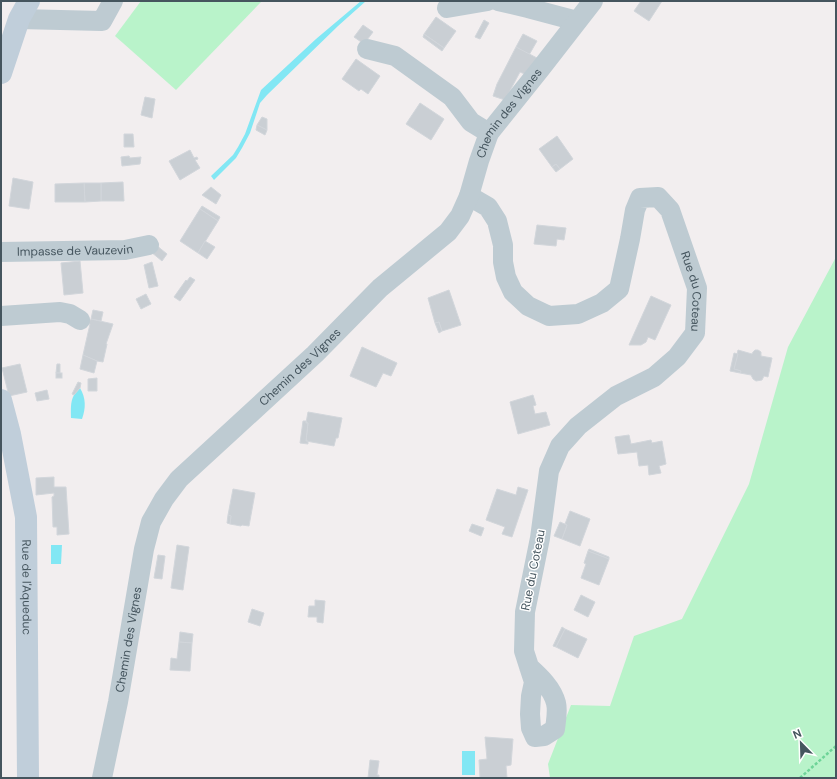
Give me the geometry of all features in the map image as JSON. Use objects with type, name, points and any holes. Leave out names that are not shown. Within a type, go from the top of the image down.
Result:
[{"type":"street","points":[[1,73],[24,10],[102,21],[113,1]]},
{"type":"street","points":[[447,8],[488,1]]},
{"type":"street","points":[[498,1],[577,21]]},
{"type":"street","name":"Chemin des Vignes","points":[[102,778],[118,702],[144,549],[151,522],[164,499],[179,479],[315,354],[380,288],[448,232],[460,216],[469,196],[489,133],[593,1]]},
{"type":"street","points":[[367,49],[395,56],[452,97],[471,122],[489,133]]},
{"type":"street","name":"Rue du Coteau","points":[[469,196],[488,207],[497,221],[503,245],[503,262],[506,277],[513,292],[528,306],[549,316],[578,314],[602,303],[619,289],[635,210],[640,198],[658,197],[670,210],[697,288],[695,333],[677,357],[654,377],[616,396],[578,426],[560,446],[549,471],[540,538],[525,612],[524,651],[529,667]]},
{"type":"street","name":"Impasse de Vauzevin","points":[[1,252],[125,250],[149,245]]},
{"type":"street","points":[[1,316],[60,312],[70,314],[80,320]]},
{"type":"street","name":"Rue de l'Aqueduc","points":[[1,400],[10,434],[26,517],[28,778]]},
{"type":"path","points":[[800,778],[836,746]]},
{"type":"green space","points":[[141,1],[262,1],[176,90],[115,36]]},
{"type":"green space","points":[[836,257],[836,778],[550,778],[548,764],[571,705],[610,706],[634,636],[682,619],[749,484],[788,347]]},
{"type":"water","points":[[361,1],[366,1],[338,26],[260,103],[250,133],[242,148],[236,158],[214,180],[211,176],[233,155],[245,134],[261,90],[316,39]]},
{"type":"water","points":[[80,388],[85,407],[82,419],[71,418],[71,406],[74,394]]},
{"type":"water","points":[[51,545],[62,545],[61,564],[51,564]]},
{"type":"water","points":[[462,751],[475,751],[475,775],[462,775]]},
{"type":"building","points":[[641,1],[662,1],[649,21],[634,11]]},
{"type":"building","points":[[436,17],[456,31],[444,48],[424,34]]},
{"type":"building","points":[[484,20],[489,23],[480,39],[475,37]]},
{"type":"building","points":[[363,25],[373,32],[364,44],[354,37]]},
{"type":"building","points":[[424,34],[444,48],[442,51],[423,37]]},
{"type":"building","points":[[523,34],[537,41],[529,55],[516,47]]},
{"type":"building","points":[[516,47],[537,58],[527,75],[520,72],[505,100],[493,96],[497,84]]},
{"type":"building","points":[[356,59],[380,76],[368,94],[361,89],[359,91],[342,79]]},
{"type":"building","points":[[145,97],[155,99],[152,118],[141,115]]},
{"type":"building","points":[[420,103],[444,119],[431,140],[406,124]]},
{"type":"building","points":[[262,117],[267,119],[267,130],[257,125]]},
{"type":"building","points":[[257,125],[267,130],[265,135],[256,130]]},
{"type":"building","points":[[124,134],[133,134],[134,147],[124,147]]},
{"type":"building","points":[[557,136],[573,159],[560,169],[556,164],[552,167],[539,149]]},
{"type":"building","points":[[190,150],[194,158],[197,157],[198,159],[195,160],[200,168],[180,180],[169,161]]},
{"type":"building","points":[[129,156],[130,158],[141,157],[140,164],[122,166],[121,157]]},
{"type":"building","points":[[556,164],[560,169],[556,172],[552,167]]},
{"type":"building","points":[[13,178],[33,182],[29,209],[9,206]]},
{"type":"building","points":[[123,182],[124,201],[101,201],[101,183]]},
{"type":"building","points":[[84,183],[101,183],[101,201],[85,202]]},
{"type":"building","points":[[84,183],[85,202],[55,202],[55,184]]},
{"type":"building","points":[[211,187],[221,195],[216,204],[202,195]]},
{"type":"building","points":[[202,206],[220,217],[218,221],[200,209]]},
{"type":"building","points":[[200,209],[218,221],[198,253],[180,241]]},
{"type":"building","points":[[537,225],[566,228],[564,240],[557,239],[556,246],[534,244]]},
{"type":"building","points":[[205,241],[215,247],[207,259],[198,253]]},
{"type":"building","points":[[156,245],[167,254],[162,261],[151,252]]},
{"type":"building","points":[[80,261],[83,293],[64,295],[61,263]]},
{"type":"building","points":[[152,262],[158,286],[149,288],[144,265]]},
{"type":"building","points":[[190,277],[195,280],[180,301],[174,297],[186,280],[187,281]]},
{"type":"building","points":[[449,290],[461,325],[442,331],[439,322],[435,323],[428,298]]},
{"type":"building","points":[[146,294],[151,304],[141,309],[136,299]]},
{"type":"building","points":[[651,296],[671,305],[655,340],[648,337],[646,342],[641,345],[629,345]]},
{"type":"building","points":[[93,310],[103,312],[101,321],[91,319]]},
{"type":"building","points":[[86,319],[113,324],[106,344],[103,362],[83,355],[90,324],[85,323]]},
{"type":"building","points":[[439,322],[442,331],[439,333],[435,323]]},
{"type":"building","points":[[362,347],[397,363],[391,376],[383,373],[376,387],[350,376]]},
{"type":"building","points":[[738,350],[752,354],[755,350],[758,350],[761,352],[761,356],[772,358],[768,377],[764,376],[762,380],[756,381],[751,375],[740,373],[741,371],[734,369]]},
{"type":"building","points":[[734,353],[738,354],[734,369],[741,371],[740,373],[730,371]]},
{"type":"building","points":[[83,355],[97,361],[94,373],[80,369]]},
{"type":"building","points":[[20,364],[27,392],[9,396],[2,368]]},
{"type":"building","points":[[57,364],[60,364],[60,373],[56,373]]},
{"type":"building","points":[[56,373],[62,373],[62,378],[56,378]]},
{"type":"building","points":[[97,378],[97,391],[88,391],[88,379]]},
{"type":"building","points":[[78,382],[81,383],[80,388],[74,395],[72,394]]},
{"type":"building","points":[[47,390],[49,399],[37,401],[35,393]]},
{"type":"building","points":[[533,395],[536,405],[533,406],[535,414],[546,412],[550,425],[518,434],[510,402]]},
{"type":"building","points":[[308,412],[342,418],[338,438],[336,438],[334,446],[306,441],[308,423],[306,423]]},
{"type":"building","points":[[303,421],[308,423],[306,441],[308,441],[308,444],[300,443]]},
{"type":"building","points":[[629,435],[631,444],[651,440],[652,443],[662,441],[666,464],[659,466],[661,473],[649,475],[648,465],[639,466],[637,452],[618,454],[615,437]]},
{"type":"building","points":[[54,477],[54,487],[66,487],[69,534],[57,535],[57,527],[53,527],[52,497],[54,496],[54,493],[36,495],[36,478]]},
{"type":"building","points":[[518,487],[528,490],[512,537],[502,534],[505,527],[486,520],[497,489],[516,495]]},
{"type":"building","points":[[233,489],[255,493],[249,526],[230,524],[231,516],[228,515]]},
{"type":"building","points":[[570,511],[590,519],[580,546],[562,539],[567,525],[565,524]]},
{"type":"building","points":[[228,515],[231,516],[230,524],[227,523]]},
{"type":"building","points":[[560,522],[567,525],[562,539],[554,536]]},
{"type":"building","points":[[472,524],[484,528],[481,536],[469,531]]},
{"type":"building","points":[[177,545],[189,547],[183,590],[171,588]]},
{"type":"building","points":[[589,549],[609,557],[609,559],[588,551]]},
{"type":"building","points":[[588,551],[609,559],[599,585],[581,578],[586,564],[584,563]]},
{"type":"building","points":[[158,555],[165,556],[162,579],[154,578]]},
{"type":"building","points":[[581,595],[595,602],[588,617],[574,610]]},
{"type":"building","points":[[315,600],[325,601],[323,623],[317,622],[317,617],[308,617],[309,606],[315,606]]},
{"type":"building","points":[[252,609],[264,613],[260,626],[248,622]]},
{"type":"building","points":[[562,627],[565,629],[556,647],[553,646]]},
{"type":"building","points":[[565,629],[587,639],[578,658],[556,647]]},
{"type":"building","points":[[180,632],[193,634],[192,643],[179,642]]},
{"type":"building","points":[[179,642],[192,643],[190,671],[170,670],[171,658],[177,659]]},
{"type":"building","points":[[485,737],[513,739],[511,765],[506,766],[507,778],[480,778],[479,760],[487,759]]},
{"type":"building","points":[[370,760],[379,761],[377,775],[379,775],[379,778],[368,778]]}]
